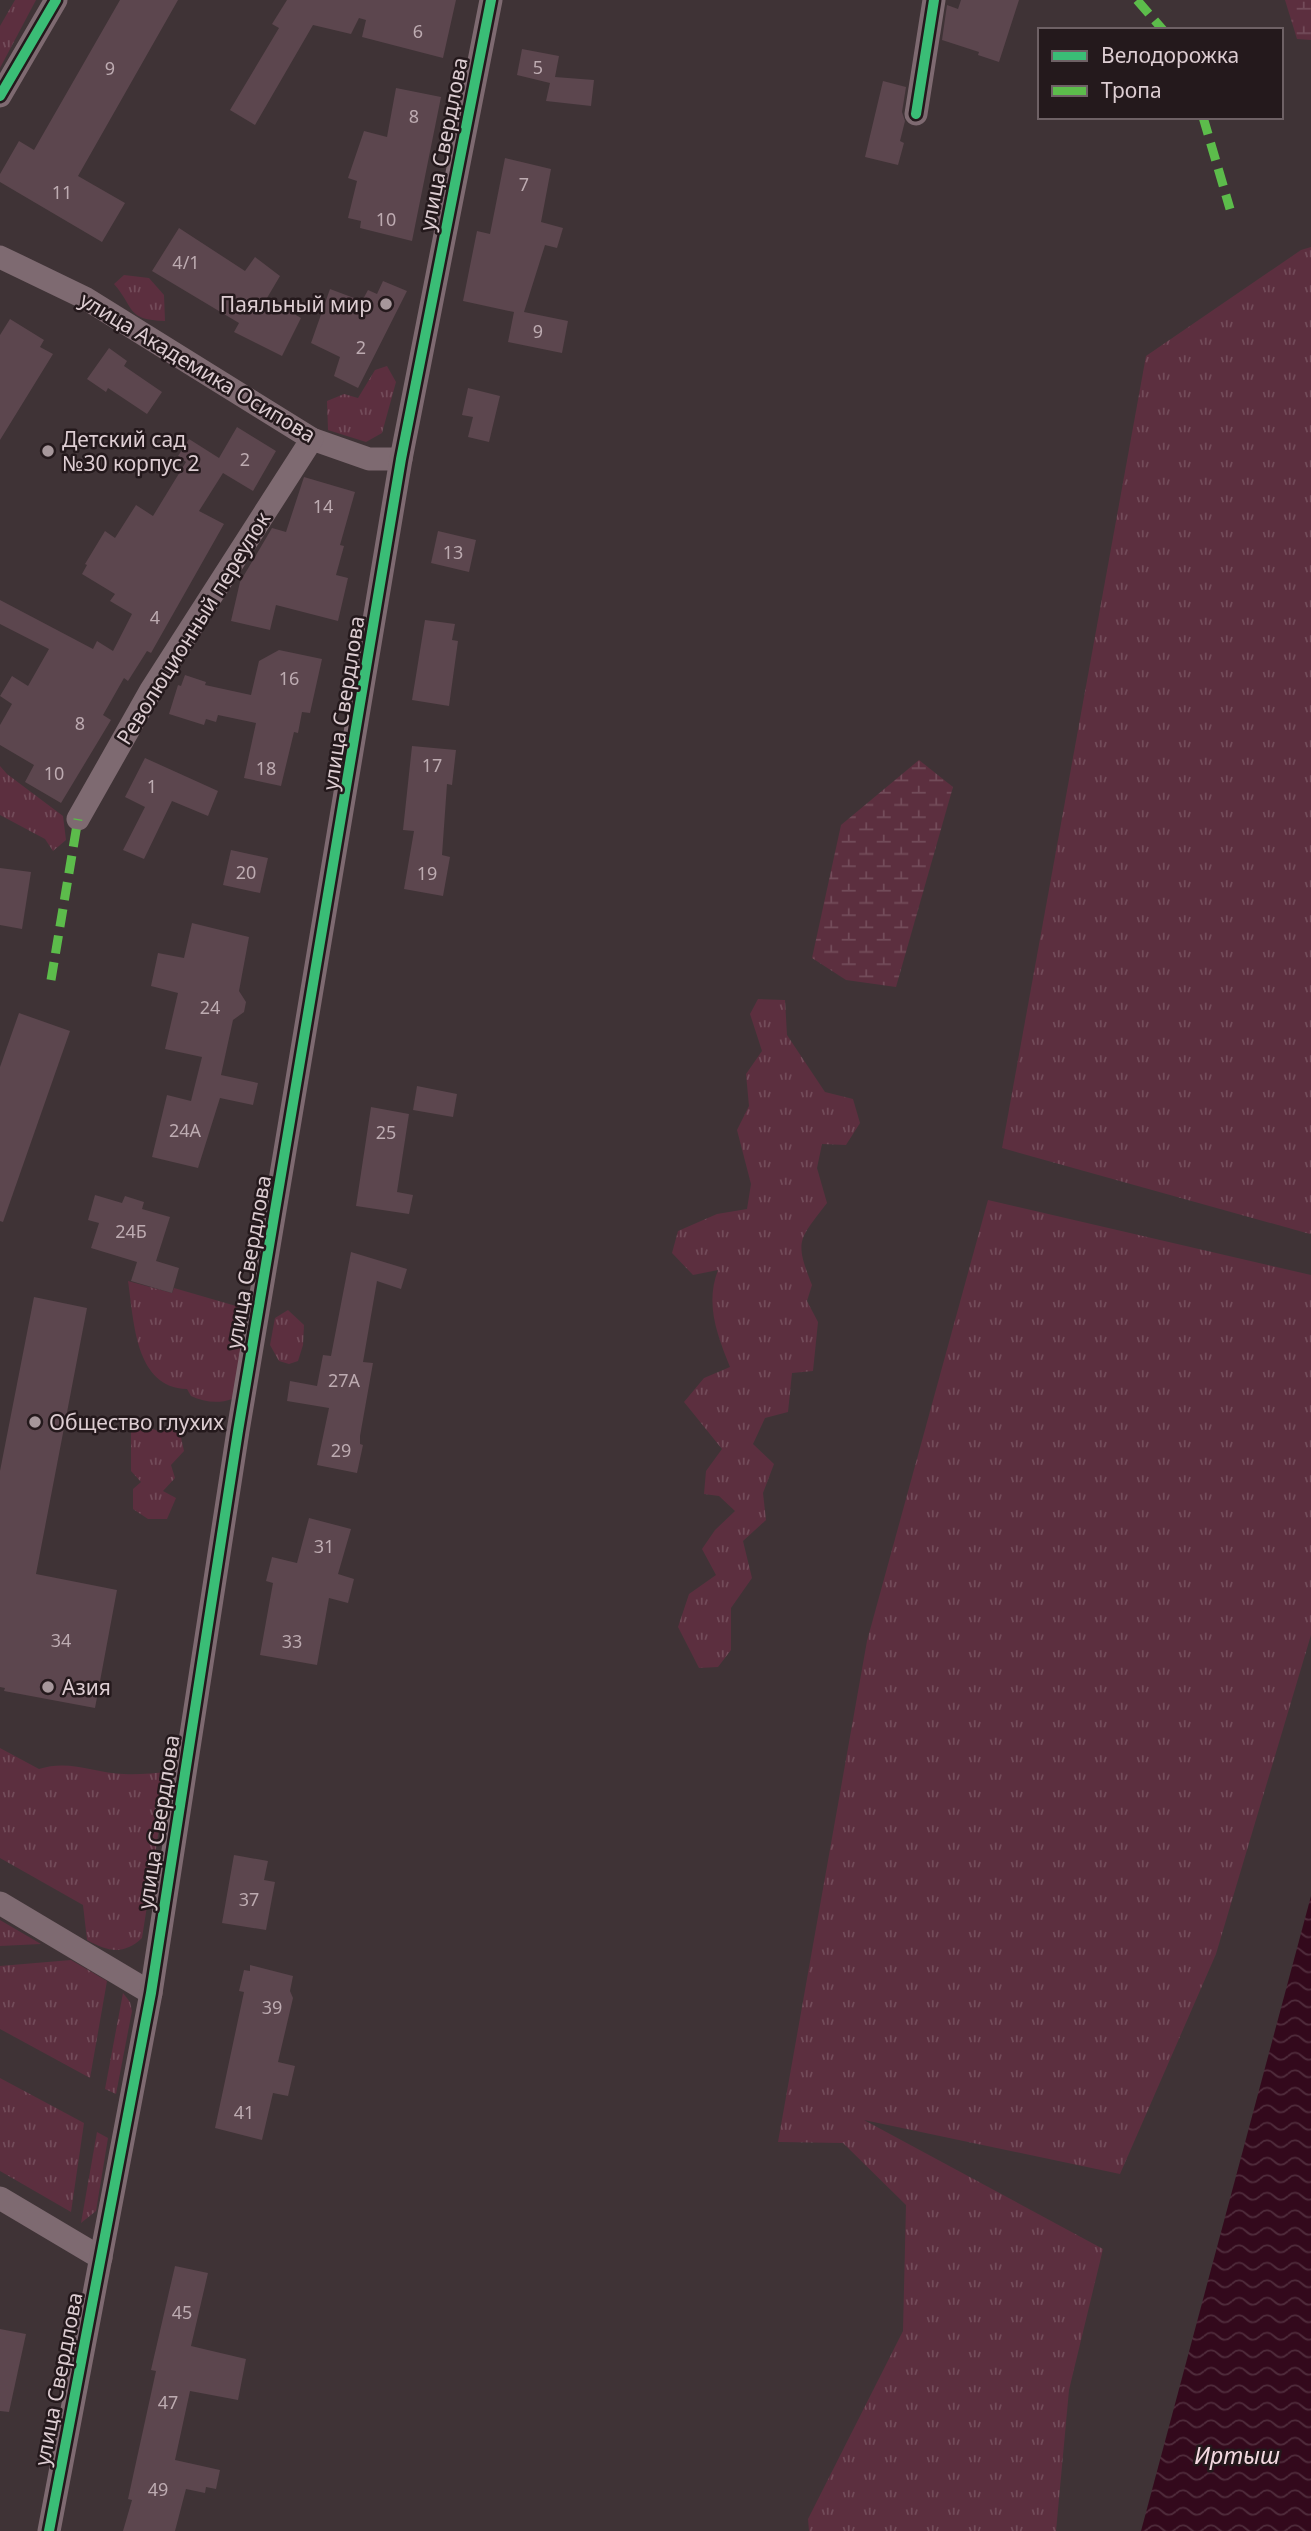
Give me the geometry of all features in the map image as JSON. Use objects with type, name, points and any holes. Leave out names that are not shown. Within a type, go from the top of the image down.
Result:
[{"type":"street","points":[[0,96],[57,0]]},
{"type":"street","name":"улица Свердлова","points":[[49,2531],[151,1993],[238,1431],[401,459],[491,0]]},
{"type":"street","points":[[916,114],[934,0]]},
{"type":"street","name":"улица Академика Осипова","points":[[0,257],[85,298],[312,439],[369,459],[401,459]]},
{"type":"street","name":"Революционный переулок","points":[[78,819],[152,690],[312,439]]},
{"type":"street","points":[[0,1903],[151,1993]]},
{"type":"street","points":[[0,2198],[101,2258]]},
{"type":"green space","points":[[15,0],[36,0],[0,68],[0,26]]},
{"type":"green space","points":[[1285,0],[1311,0],[1311,40],[1297,39]]},
{"type":"green space","points":[[1311,247],[1310,1234],[1002,1148],[1146,356],[1301,250]]},
{"type":"green space","points":[[124,275],[149,278],[164,295],[165,321],[144,318],[133,311],[114,284]]},
{"type":"green space","points":[[387,366],[396,382],[382,433],[366,442],[328,430],[327,401],[344,394],[358,398],[375,370]]},
{"type":"green space","points":[[919,760],[953,787],[896,987],[846,980],[812,958],[841,825]]},
{"type":"green space","points":[[0,766],[63,816],[66,840],[53,851],[45,839],[0,815]]},
{"type":"green space","points":[[758,999],[785,1000],[787,1035],[825,1092],[853,1099],[860,1123],[846,1145],[822,1144],[817,1168],[827,1203],[805,1233],[801,1249],[812,1285],[807,1301],[818,1322],[813,1371],[792,1373],[788,1412],[765,1418],[753,1444],[774,1464],[763,1493],[766,1520],[743,1541],[752,1578],[731,1608],[731,1650],[718,1667],[699,1668],[678,1627],[689,1594],[716,1575],[702,1549],[715,1530],[735,1511],[719,1496],[704,1494],[706,1471],[722,1449],[684,1402],[704,1378],[730,1367],[714,1319],[713,1295],[718,1270],[693,1275],[672,1253],[678,1231],[717,1214],[747,1209],[751,1184],[737,1130],[749,1106],[746,1074],[762,1051],[750,1014]]},
{"type":"green space","points":[[988,1200],[1311,1275],[1311,1635],[1216,1954],[1120,2174],[864,2120],[1103,2249],[1069,2390],[1056,2531],[809,2531],[808,2519],[903,2331],[906,2205],[843,2143],[778,2142],[867,1641]]},
{"type":"green space","points":[[128,1281],[172,1293],[174,1288],[236,1306],[243,1313],[241,1341],[245,1345],[232,1399],[216,1402],[201,1400],[191,1396],[187,1389],[170,1386],[157,1377],[140,1350]]},
{"type":"green space","points":[[288,1310],[304,1325],[303,1345],[298,1361],[289,1364],[279,1361],[270,1345],[275,1318]]},
{"type":"green space","points":[[171,1424],[180,1433],[184,1451],[171,1465],[175,1478],[163,1491],[176,1498],[167,1519],[148,1519],[133,1509],[133,1489],[141,1482],[131,1471],[131,1429],[150,1427],[161,1433]]},
{"type":"green space","points":[[0,1748],[39,1769],[61,1765],[124,1774],[168,1772],[142,1938],[129,1947],[116,1950],[87,1940],[83,1905],[0,1858]]},
{"type":"green space","points":[[0,1920],[41,1944],[0,1946]]},
{"type":"green space","points":[[71,1960],[107,1981],[90,2078],[0,2029],[0,1966]]},
{"type":"green space","points":[[123,1993],[130,2002],[132,2011],[116,2094],[105,2089]]},
{"type":"green space","points":[[0,2078],[84,2123],[71,2212],[0,2171]]},
{"type":"green space","points":[[97,2132],[108,2138],[96,2211],[81,2223]]},
{"type":"water","name":"Иртыш","points":[[1311,1896],[1311,2531],[1141,2531]]},
{"type":"building","points":[[120,0],[178,0],[78,176],[125,203],[102,242],[0,182],[0,174],[19,141],[34,150]]},
{"type":"building","points":[[287,0],[456,0],[443,58],[362,37],[366,20],[359,18],[351,34],[313,25],[255,125],[230,110],[279,28],[272,24]]},
{"type":"building","points":[[961,0],[1019,0],[999,62],[978,55],[979,52],[942,40],[947,5],[958,9]]},
{"type":"building","points":[[522,49],[559,56],[555,77],[594,80],[591,106],[546,101],[550,83],[517,75]]},
{"type":"building","points":[[883,81],[906,87],[902,112],[905,121],[900,141],[904,143],[898,165],[865,157]]},
{"type":"building","points":[[396,88],[441,97],[412,241],[360,228],[361,221],[348,218],[357,181],[348,178],[364,131],[387,137]]},
{"type":"building","points":[[505,158],[551,169],[541,222],[563,228],[557,248],[545,245],[524,312],[568,321],[562,353],[508,342],[514,312],[463,301],[477,231],[490,234]]},
{"type":"building","points":[[179,228],[245,271],[255,257],[280,276],[267,298],[301,318],[282,356],[234,332],[239,323],[152,271]]},
{"type":"building","points":[[383,281],[407,291],[358,388],[334,376],[340,357],[311,343],[330,289],[362,301],[368,290],[377,294]]},
{"type":"building","points":[[10,319],[44,340],[40,347],[53,354],[0,440],[0,335]]},
{"type":"building","points":[[109,348],[127,361],[124,366],[162,392],[147,414],[108,388],[106,392],[87,379]]},
{"type":"building","points":[[468,388],[500,396],[489,442],[468,437],[473,417],[462,415]]},
{"type":"building","points":[[237,427],[276,451],[253,491],[223,473],[199,511],[224,524],[151,653],[147,651],[128,681],[124,678],[103,715],[111,720],[61,803],[25,782],[34,765],[0,745],[0,725],[12,704],[0,696],[12,676],[28,686],[49,649],[0,624],[0,600],[93,649],[97,641],[113,651],[132,614],[110,601],[115,594],[82,574],[87,565],[85,564],[105,531],[115,538],[136,505],[153,516],[186,462],[178,456],[189,439],[219,458]]},
{"type":"building","points":[[304,477],[355,492],[340,545],[344,546],[336,575],[348,578],[338,621],[276,605],[270,630],[231,621],[240,582],[272,528],[286,532]]},
{"type":"building","points":[[438,531],[476,540],[469,572],[431,563]]},
{"type":"building","points":[[425,620],[455,624],[452,640],[458,641],[449,706],[412,700]]},
{"type":"building","points":[[279,650],[322,659],[310,713],[302,712],[298,733],[294,732],[281,786],[244,778],[256,723],[218,715],[216,722],[206,719],[204,725],[169,714],[178,685],[181,686],[185,675],[206,682],[205,685],[251,695],[259,661]]},
{"type":"building","points":[[412,746],[456,750],[452,785],[447,784],[442,855],[450,857],[443,896],[404,889],[414,831],[403,830]]},
{"type":"building","points":[[145,758],[218,791],[208,816],[172,801],[144,859],[123,850],[145,807],[125,797]]},
{"type":"building","points":[[231,850],[268,858],[260,893],[223,885]]},
{"type":"building","points":[[0,868],[31,872],[22,929],[0,925]]},
{"type":"building","points":[[192,923],[249,937],[239,991],[246,1002],[244,1012],[233,1020],[221,1075],[258,1083],[253,1105],[220,1098],[198,1168],[152,1157],[167,1095],[191,1101],[202,1057],[165,1049],[178,993],[151,986],[158,953],[184,958]]},
{"type":"building","points":[[19,1013],[70,1031],[3,1222],[0,1221],[0,1067]]},
{"type":"building","points":[[417,1086],[457,1094],[453,1117],[413,1110]]},
{"type":"building","points":[[371,1107],[409,1114],[397,1192],[413,1195],[409,1214],[356,1206]]},
{"type":"building","points":[[95,1195],[122,1203],[125,1196],[144,1202],[142,1209],[170,1217],[156,1261],[179,1268],[172,1293],[131,1281],[137,1262],[91,1248],[99,1223],[88,1220]]},
{"type":"building","points":[[351,1252],[407,1269],[401,1289],[377,1281],[363,1362],[373,1363],[360,1436],[360,1444],[363,1445],[357,1473],[317,1465],[329,1408],[287,1401],[290,1381],[317,1386],[323,1355],[331,1356]]},
{"type":"building","points":[[34,1297],[87,1308],[36,1574],[117,1590],[95,1708],[4,1691],[5,1688],[0,1687],[0,1471]]},
{"type":"building","points":[[309,1518],[351,1529],[338,1574],[354,1579],[348,1603],[329,1598],[317,1665],[260,1655],[273,1583],[266,1581],[272,1557],[297,1563]]},
{"type":"building","points":[[234,1855],[268,1861],[264,1880],[275,1882],[266,1930],[222,1923]]},
{"type":"building","points":[[250,1965],[293,1976],[290,1991],[293,1998],[278,2062],[295,2066],[288,2096],[273,2093],[262,2140],[215,2128],[244,1992],[239,1991],[244,1970],[250,1971]]},
{"type":"building","points":[[175,2266],[208,2273],[191,2346],[246,2359],[238,2400],[190,2391],[175,2460],[220,2470],[216,2489],[206,2487],[205,2493],[186,2489],[175,2531],[123,2531],[132,2500],[128,2499],[156,2371],[151,2370]]},
{"type":"building","points":[[0,2329],[26,2334],[9,2412],[0,2411]]},
{"type":"marked path","points":[[1137,0],[1161,28]]},
{"type":"marked path","points":[[1204,119],[1230,209]]},
{"type":"marked path","points":[[51,980],[78,819]]},
{"type":"cycle path","points":[[0,96],[56,0]]},
{"type":"cycle path","points":[[49,2531],[151,1993],[238,1431],[401,459],[491,0]]},
{"type":"cycle path","points":[[916,114],[934,0]]},
{"type":"place","name":"Паяльный мир","points":[[386,304]]},
{"type":"place","name":"Детский сад №30 корпус 2","points":[[48,451]]},
{"type":"place","name":"Общество глухих","points":[[35,1422]]},
{"type":"place","name":"Азия","points":[[48,1687]]}]
